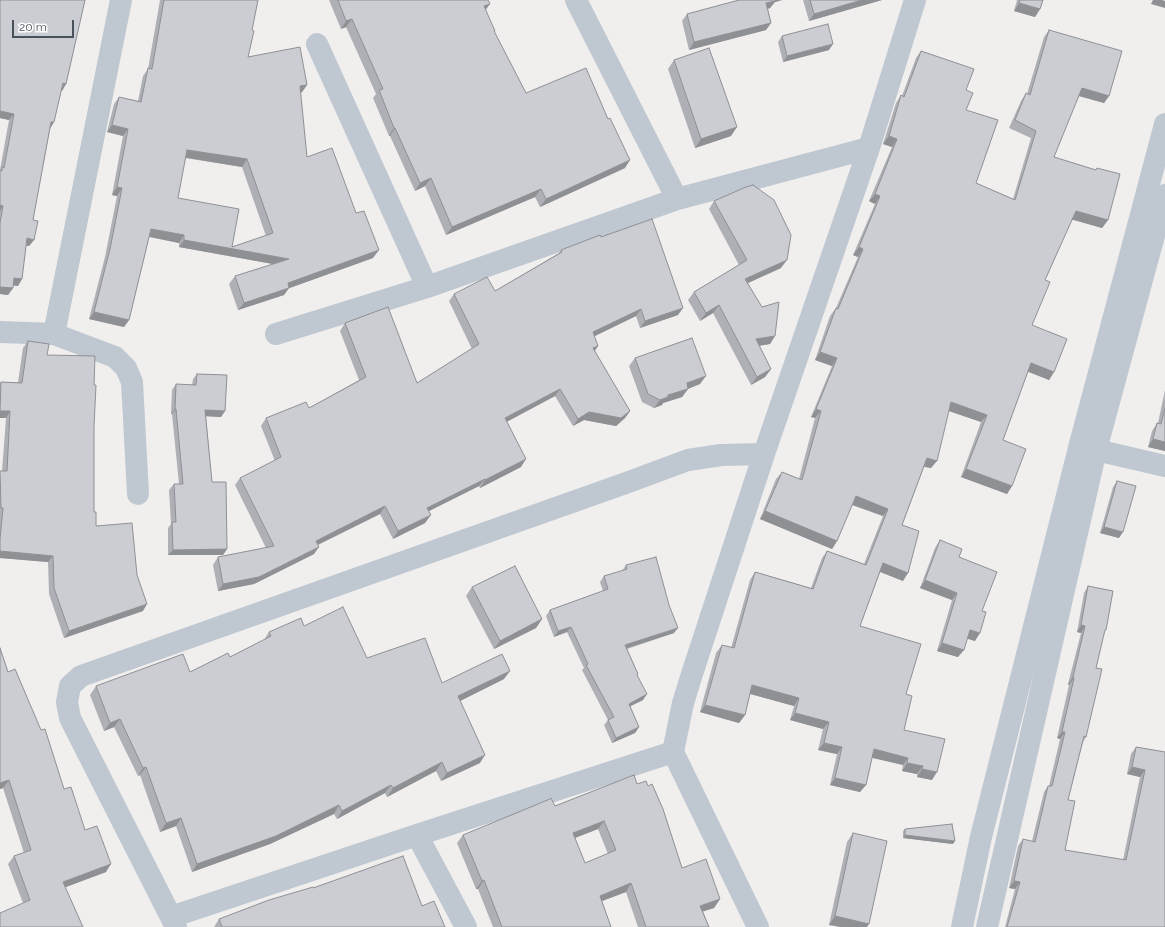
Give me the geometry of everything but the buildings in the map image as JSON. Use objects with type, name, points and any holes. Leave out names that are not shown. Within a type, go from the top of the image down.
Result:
[{"type":"street","points":[[54,334],[121,0]]},
{"type":"street","points":[[576,0],[677,199]]},
{"type":"street","points":[[758,927],[672,752],[683,703],[764,454],[869,148],[915,0]]},
{"type":"street","points":[[317,44],[427,286]]},
{"type":"street","points":[[962,927],[981,837],[1078,452],[1165,124]]},
{"type":"street","points":[[276,334],[427,286],[677,199],[869,148]]},
{"type":"street","points":[[987,927],[1096,450],[1165,195]]},
{"type":"street","points":[[0,332],[54,334],[115,357],[126,368],[132,382],[138,494]]},
{"type":"street","points":[[1096,450],[1165,466]]},
{"type":"street","points":[[672,752],[417,835],[174,922],[70,718],[66,702],[70,686],[81,676],[688,460],[721,455],[764,454]]},
{"type":"street","points":[[1008,730],[1031,736]]},
{"type":"street","points":[[417,835],[466,927]]}]
